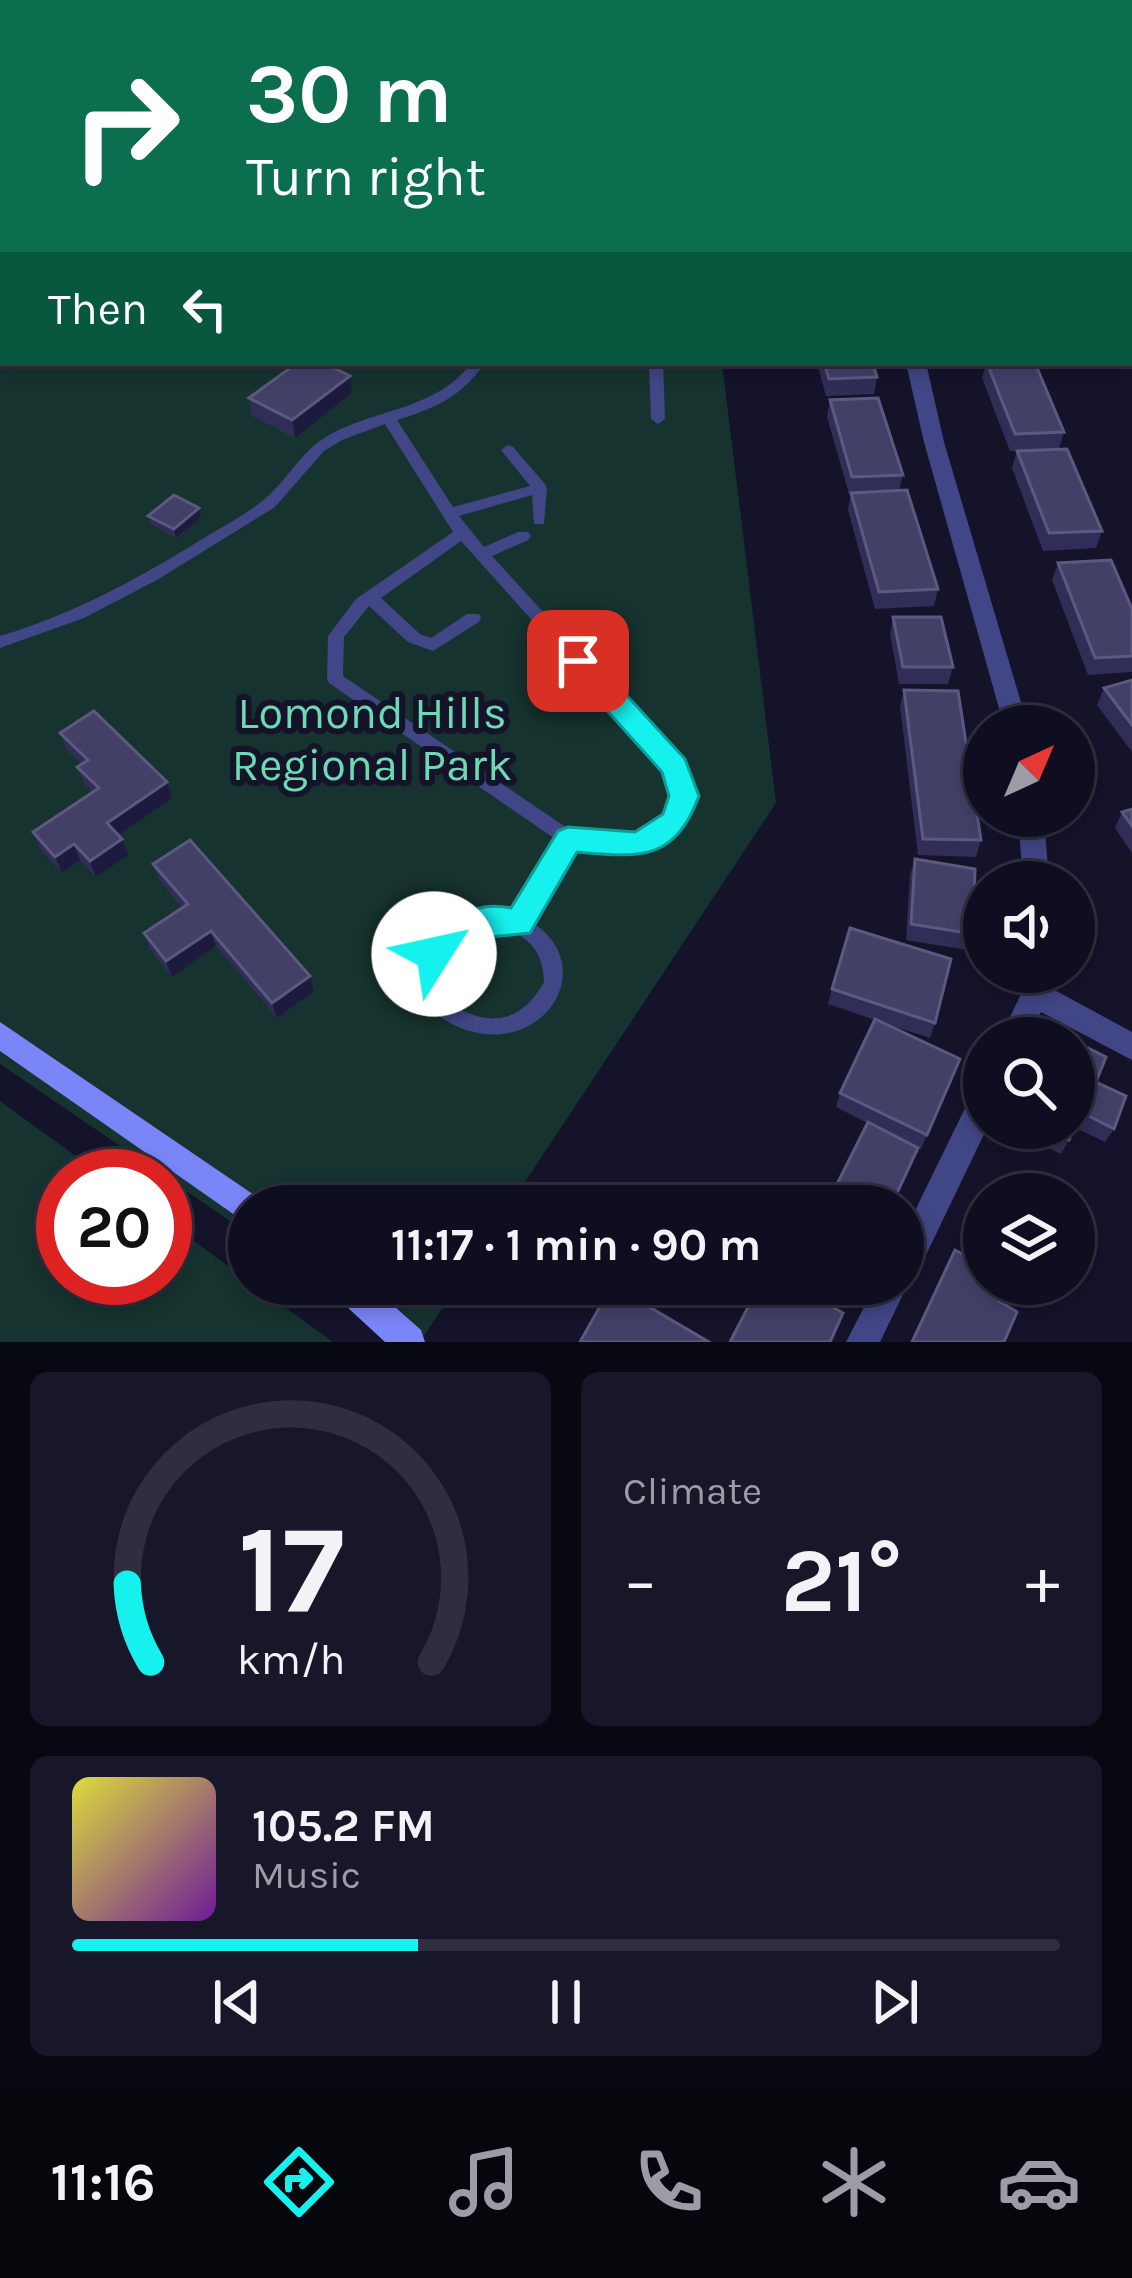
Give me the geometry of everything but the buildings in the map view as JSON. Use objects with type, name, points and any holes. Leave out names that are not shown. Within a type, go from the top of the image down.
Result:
[{"type":"main road","points":[[0,1035],[228,1195]]},
{"type":"main road","points":[[368,1305],[409,1342]]},
{"type":"street","points":[[917,366],[1010,705]]},
{"type":"street","points":[[1050,993],[1132,1047]]},
{"type":"street","points":[[924,1225],[963,1145]]},
{"type":"street","points":[[862,1342],[883,1305]]},
{"type":"lane","points":[[0,643],[42,631],[120,596],[265,507],[318,448],[470,379],[476,366]]},
{"type":"lane","points":[[656,366],[658,419]]},
{"type":"lane","points":[[389,419],[462,533],[674,767],[684,796],[674,821],[640,845],[568,839],[335,679],[336,636],[370,597],[462,533]]},
{"type":"lane","points":[[508,450],[540,488],[539,520]]},
{"type":"lane","points":[[449,513],[540,488]]},
{"type":"lane","points":[[482,554],[523,536]]},
{"type":"lane","points":[[370,597],[414,638],[433,645],[472,618]]},
{"type":"lane","points":[[519,923],[568,839]]},
{"type":"lane","points":[[500,919],[519,923],[548,947],[554,983],[547,1000],[514,1025],[494,1030],[454,1019],[431,989],[434,954],[461,927],[500,919]]},
{"type":"green space","name":"Lomond Hills Regional Park","points":[[0,366],[722,366],[776,803],[523,1185],[228,1185],[228,1220],[192,1195],[192,1149],[124,1149],[0,1064]]},
{"type":"green space","points":[[0,1101],[66,1149],[36,1149],[36,1305],[192,1305],[192,1240],[228,1266],[228,1305],[282,1305],[333,1342],[0,1342]]},
{"type":"green space","points":[[353,1305],[444,1305],[420,1342],[407,1342]]},
{"type":"route","points":[[434,954],[445,938],[479,920],[519,923],[568,839],[640,845],[674,821],[684,796],[674,767],[578,661]]}]
